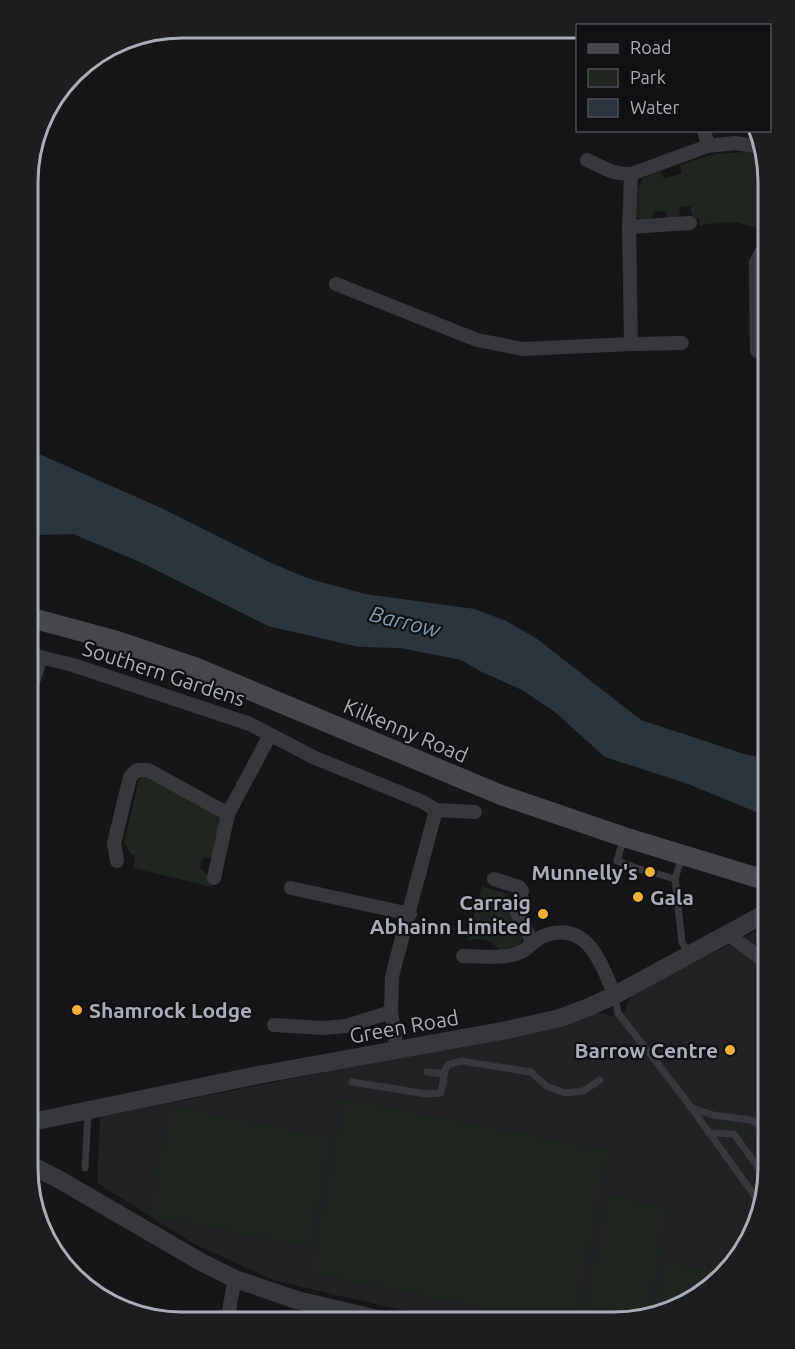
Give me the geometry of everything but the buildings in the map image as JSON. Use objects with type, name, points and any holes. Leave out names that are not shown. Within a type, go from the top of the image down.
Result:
[{"type":"main road","name":"Kilkenny Road","points":[[38,620],[117,641],[197,668],[501,795],[682,856],[757,878]]},
{"type":"street","points":[[704,132],[708,146]]},
{"type":"street","points":[[587,160],[610,171],[631,174],[708,146],[735,143],[753,146]]},
{"type":"street","points":[[631,174],[629,227],[631,344]]},
{"type":"street","points":[[629,227],[690,223]]},
{"type":"street","points":[[757,351],[756,263],[758,259]]},
{"type":"street","points":[[336,284],[477,340],[523,349],[682,343]]},
{"type":"street","name":"Southern Gardens","points":[[38,656],[73,664],[250,724],[313,757],[423,802],[436,810],[475,812]]},
{"type":"street","points":[[214,878],[228,814],[270,735]]},
{"type":"street","points":[[117,861],[114,843],[130,777],[137,770],[148,770],[228,814]]},
{"type":"street","points":[[397,1050],[391,1012],[392,976],[436,810]]},
{"type":"street","points":[[494,879],[519,887],[522,891],[517,904],[517,913],[532,941]]},
{"type":"street","points":[[291,888],[410,914]]},
{"type":"street","name":"Green Road","points":[[38,1121],[258,1075],[560,1018],[615,995],[757,918]]},
{"type":"street","points":[[463,956],[506,956],[524,950],[532,941],[545,935],[561,932],[571,934],[589,943],[615,995]]},
{"type":"street","points":[[728,934],[757,956]]},
{"type":"street","points":[[274,1025],[323,1029],[346,1026],[391,1012]]},
{"type":"street","points":[[38,1168],[201,1262],[235,1279],[297,1300],[348,1312]]},
{"type":"street","points":[[230,1312],[235,1279]]},
{"type":"lane","points":[[624,837],[617,861],[642,870]]},
{"type":"lane","points":[[682,856],[675,879],[682,942],[689,955]]},
{"type":"lane","points":[[658,874],[675,879]]},
{"type":"lane","points":[[615,995],[618,1013],[754,1196]]},
{"type":"lane","points":[[352,1083],[428,1094],[441,1093],[448,1065],[460,1061],[531,1072],[546,1086],[565,1094],[582,1091],[600,1080]]},
{"type":"lane","points":[[427,1072],[444,1074]]},
{"type":"lane","points":[[689,1107],[713,1115],[751,1120],[757,1124]]},
{"type":"lane","points":[[85,1168],[88,1110]]},
{"type":"lane","points":[[709,1133],[734,1134],[757,1166]]},
{"type":"shaded area","points":[[757,930],[757,1177],[753,1205],[747,1223],[728,1255],[701,1282],[669,1301],[642,1309],[614,1312],[410,1312],[276,1281],[196,1245],[97,1183],[100,1117],[559,1025],[587,1014],[603,1013],[611,1016],[625,1011],[627,1002],[636,992]]},
{"type":"green space","points":[[755,153],[758,182],[758,228],[736,222],[700,226],[699,218],[693,218],[690,206],[680,207],[679,218],[666,220],[666,211],[653,212],[653,220],[646,221],[637,215],[638,188],[643,178],[661,171],[664,179],[682,173],[680,165],[714,154]]},
{"type":"green space","points":[[149,776],[216,813],[223,821],[213,858],[203,858],[200,868],[209,876],[212,887],[133,868],[135,855],[131,854],[124,842],[139,779]]},
{"type":"green space","points":[[482,886],[507,894],[511,901],[513,921],[522,939],[520,945],[499,950],[485,940],[467,941]]},
{"type":"green space","points":[[344,1099],[609,1151],[578,1312],[508,1312],[310,1273]]},
{"type":"green space","points":[[169,1106],[332,1138],[311,1247],[148,1215]]},
{"type":"green space","points":[[715,1120],[749,1127],[757,1131],[757,1140],[751,1132],[744,1136],[738,1130],[714,1126]]},
{"type":"green space","points":[[607,1195],[668,1209],[649,1307],[614,1312],[584,1312]]},
{"type":"green space","points":[[663,1262],[713,1271],[686,1292],[655,1306]]},
{"type":"water","name":"Barrow","points":[[38,453],[161,508],[269,562],[307,578],[365,594],[475,609],[506,621],[536,638],[641,720],[757,757],[757,813],[688,784],[605,757],[555,712],[522,690],[461,660],[400,648],[359,647],[268,626],[140,562],[73,534],[38,535]]},
{"type":"place","name":"Munnelly's","points":[[650,872]]},
{"type":"place","name":"Gala","points":[[638,897]]},
{"type":"place","name":"Carraig Abhainn Limited","points":[[543,914]]},
{"type":"place","name":"Shamrock Lodge","points":[[77,1010]]},
{"type":"place","name":"Barrow Centre","points":[[730,1050]]}]
